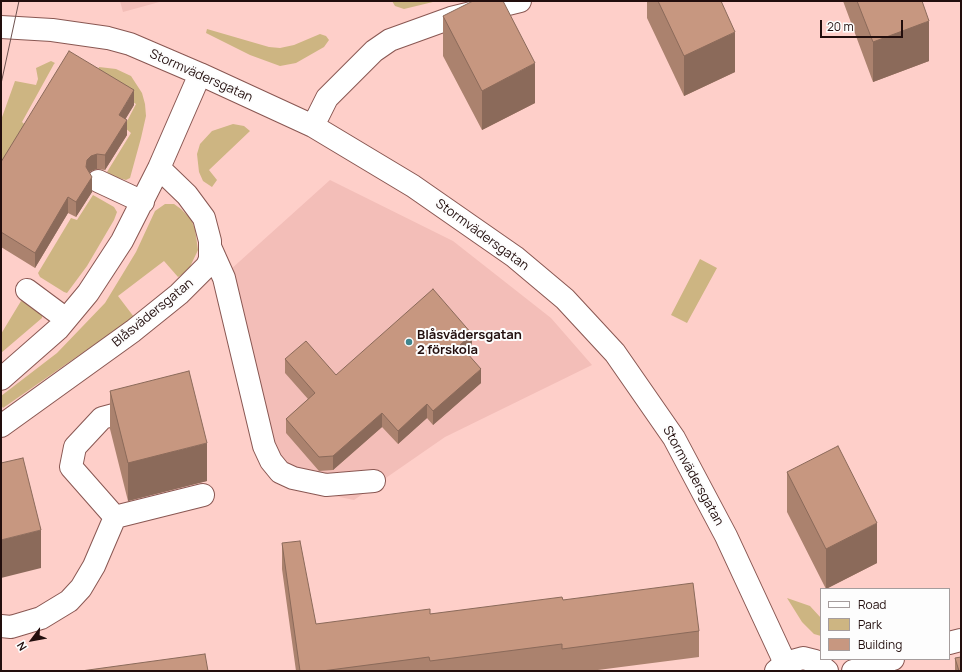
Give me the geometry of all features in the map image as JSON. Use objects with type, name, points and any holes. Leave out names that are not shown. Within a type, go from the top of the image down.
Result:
[{"type":"street","points":[[313,126],[327,98],[374,51],[390,40],[451,18],[520,1]]},
{"type":"street","name":"Stormvädersgatan","points":[[1,27],[52,30],[108,38],[130,44],[200,74],[313,126],[413,186],[514,257],[565,299],[615,353],[674,438],[726,536],[780,667],[797,658],[809,659],[820,664],[827,671]]},
{"type":"street","points":[[1,379],[28,357],[66,319],[88,293],[122,242],[159,168],[200,74]]},
{"type":"street","name":"Blåsvädersgatan","points":[[1,426],[133,331],[179,294],[207,266],[211,250],[209,232],[204,218],[187,195],[159,168]]},
{"type":"street","points":[[98,180],[143,202]]},
{"type":"street","points":[[211,250],[224,278],[264,446],[271,461],[280,472],[293,478],[326,485],[374,481]]},
{"type":"street","points":[[27,290],[66,319]]},
{"type":"street","points":[[115,517],[71,467],[75,447],[102,418],[162,402]]},
{"type":"street","points":[[115,517],[203,495]]},
{"type":"street","points":[[1,626],[11,627],[40,618],[69,601],[81,588],[94,566],[115,517]]},
{"type":"street","points":[[950,643],[961,640]]},
{"type":"street","points":[[853,671],[890,660]]},
{"type":"shaded area","points":[[120,1],[163,1],[123,12]]},
{"type":"shaded area","name":"Blåsvädersgatan 2 förskola","points":[[330,180],[453,241],[551,318],[592,365],[445,437],[354,500],[281,485],[230,270]]},
{"type":"green space","points":[[392,1],[437,1],[404,9],[395,6]]},
{"type":"green space","points":[[207,29],[269,47],[280,48],[294,45],[320,34],[326,36],[329,40],[324,47],[296,63],[280,66],[250,55],[206,33]]},
{"type":"green space","points":[[51,61],[55,63],[22,122],[30,129],[1,177],[1,120],[15,81],[36,85],[38,79],[36,68]]},
{"type":"green space","points":[[99,67],[116,69],[131,76],[142,93],[145,104],[146,116],[141,138],[130,178],[126,180],[115,177],[107,172],[131,133],[124,127],[136,104],[96,79]]},
{"type":"green space","points":[[233,124],[244,126],[250,131],[209,170],[217,180],[212,187],[203,181],[199,172],[197,154],[200,144],[212,131]]},
{"type":"green space","points":[[93,195],[114,207],[117,212],[114,220],[87,266],[67,293],[40,277],[38,273],[71,218],[77,220]]},
{"type":"green space","points":[[165,204],[174,204],[181,209],[191,219],[195,229],[198,250],[188,271],[178,277],[164,261],[118,296],[134,317],[3,408],[1,405],[1,396],[57,353],[105,303],[136,252],[155,211]]},
{"type":"green space","points":[[700,259],[717,268],[687,323],[671,315]]},
{"type":"green space","points":[[21,301],[29,303],[42,315],[42,318],[1,353],[1,334]]},
{"type":"green space","points":[[787,598],[810,606],[820,617],[820,636],[814,634],[802,622]]},
{"type":"building","points":[[473,1],[503,1],[535,63],[482,91],[443,16]]},
{"type":"building","points":[[658,1],[721,1],[735,32],[684,56]]},
{"type":"building","points":[[857,1],[922,1],[929,21],[873,42]]},
{"type":"building","points":[[69,51],[134,90],[119,115],[127,120],[105,155],[97,154],[91,156],[87,160],[86,167],[92,177],[76,202],[68,197],[35,253],[1,232],[1,162]]},
{"type":"building","points":[[433,289],[472,334],[460,345],[481,369],[433,411],[427,404],[398,431],[382,413],[333,456],[319,457],[286,419],[315,393],[285,359],[306,341],[336,375]]},
{"type":"building","points":[[189,371],[207,443],[128,463],[110,391]]},
{"type":"building","points":[[838,446],[877,523],[826,549],[787,472]]},
{"type":"building","points":[[23,458],[41,530],[1,540],[1,463]]},
{"type":"building","points":[[300,541],[316,624],[430,609],[430,614],[562,597],[563,600],[693,583],[699,631],[562,649],[562,644],[430,661],[429,657],[322,671],[300,671],[282,543]]},
{"type":"building","points":[[205,654],[208,671],[81,671]]},
{"type":"building","points":[[961,657],[961,671],[959,671],[955,658]]},
{"type":"tram line","points":[[1,84],[19,1]]},
{"type":"place","name":"Blåsvädersgatan 2 förskola","points":[[409,342]]}]
